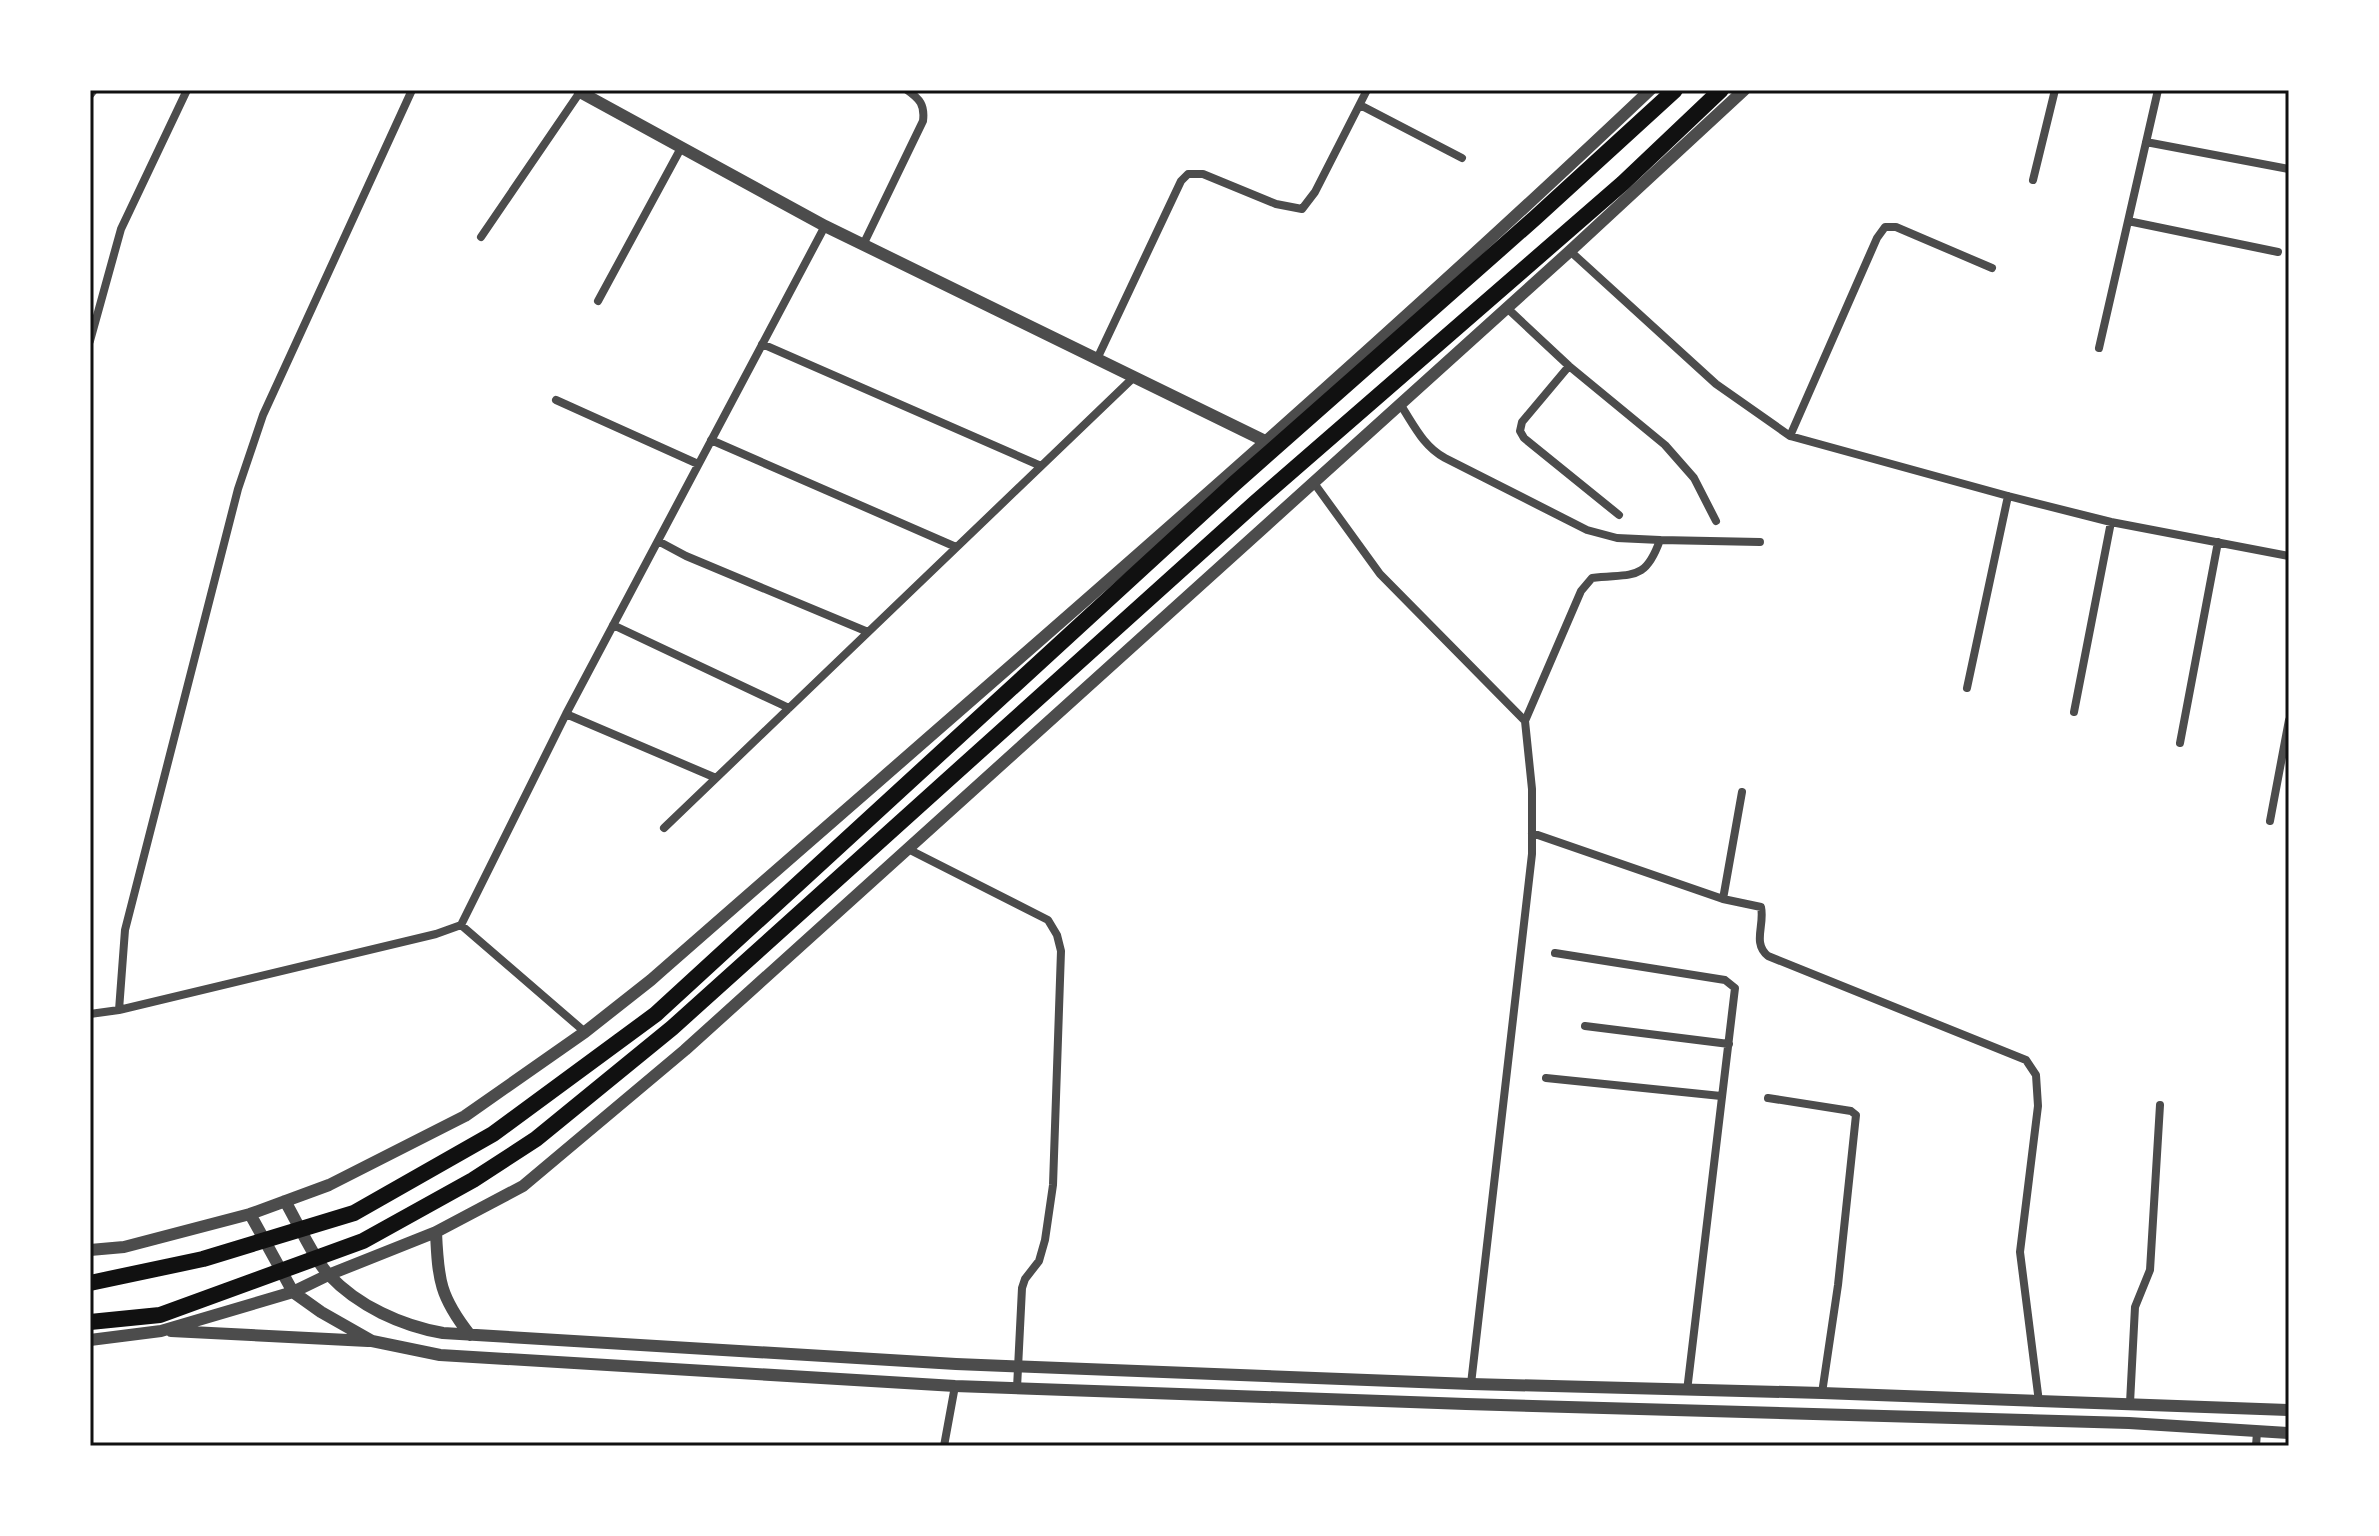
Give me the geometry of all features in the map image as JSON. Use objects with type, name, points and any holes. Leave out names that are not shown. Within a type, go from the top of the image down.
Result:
[{"type":"main road","points":[[90,1283],[203,1259],[354,1213],[493,1134],[656,1014],[1235,483],[1675,90]]},
{"type":"main road","points":[[90,1322],[160,1315],[363,1241],[473,1180],[536,1139],[672,1028],[1255,503],[1623,183],[1721,90]]},
{"type":"street","points":[[90,341],[121,229],[187,90]]},
{"type":"street","points":[[119,1010],[125,930],[238,489],[263,415],[412,90]]},
{"type":"street","points":[[863,245],[923,121],[924,110],[920,99],[907,90]]},
{"type":"street","points":[[1097,359],[1181,181],[1188,174],[1203,174],[1276,204],[1302,209],[1315,192],[1367,90]]},
{"type":"street","points":[[90,1250],[124,1247],[250,1214],[329,1185],[465,1116],[585,1032],[663,970],[1265,441],[1521,212],[1650,90]]},
{"type":"street","points":[[90,1340],[161,1331],[293,1292],[436,1232],[523,1186],[685,1050],[1570,251],[1744,90]]},
{"type":"street","points":[[2033,180],[2055,90]]},
{"type":"street","points":[[2099,348],[2158,90]]},
{"type":"street","points":[[481,237],[579,91],[825,226],[1265,441]]},
{"type":"street","points":[[1360,105],[1462,158]]},
{"type":"street","points":[[2146,142],[2289,169]]},
{"type":"street","points":[[598,301],[681,148]]},
{"type":"street","points":[[2128,221],[2278,252]]},
{"type":"street","points":[[90,1014],[119,1010],[461,925],[566,714],[825,226]]},
{"type":"street","points":[[1790,436],[1877,238],[1885,227],[1896,227],[1992,268]]},
{"type":"street","points":[[1570,251],[1716,384],[1790,436],[2111,522],[2289,556]]},
{"type":"street","points":[[1507,308],[1569,366],[1665,445],[1694,478],[1716,521]]},
{"type":"street","points":[[762,344],[1041,466]]},
{"type":"street","points":[[1569,366],[1522,422],[1520,431],[1524,438],[1619,515]]},
{"type":"street","points":[[664,828],[1134,377]]},
{"type":"street","points":[[556,400],[698,464]]},
{"type":"street","points":[[1400,404],[1431,450],[1587,530],[1617,538],[1760,542]]},
{"type":"street","points":[[711,440],[956,547]]},
{"type":"street","points":[[1314,483],[1380,574],[1525,721]]},
{"type":"street","points":[[1967,688],[2008,496]]},
{"type":"street","points":[[2074,712],[2111,522]]},
{"type":"street","points":[[1471,1384],[1532,854],[1532,789],[1525,721],[1586,583],[1592,578],[1637,573],[1646,569],[1660,540]]},
{"type":"street","points":[[658,541],[686,556],[868,632]]},
{"type":"street","points":[[2180,743],[2218,542]]},
{"type":"street","points":[[613,625],[789,708]]},
{"type":"street","points":[[566,714],[716,778]]},
{"type":"street","points":[[2270,821],[2289,720]]},
{"type":"street","points":[[1723,899],[1742,792]]},
{"type":"street","points":[[1532,833],[1723,899],[1761,907],[1763,915],[1759,944],[1761,951],[1768,956],[2026,1060],[2036,1075],[2038,1106],[2020,1252],[2039,1402]]},
{"type":"street","points":[[908,849],[1048,920],[1057,935],[1061,951],[1053,1185],[1039,1261],[1022,1288],[1017,1388]]},
{"type":"street","points":[[461,925],[585,1032]]},
{"type":"street","points":[[1555,953],[1725,980],[1733,984],[1735,1001],[1687,1391]]},
{"type":"street","points":[[1585,1026],[1729,1044]]},
{"type":"street","points":[[1546,1078],[1721,1096]]},
{"type":"street","points":[[1768,1098],[1851,1111],[1856,1115],[1838,1285],[1822,1393]]},
{"type":"street","points":[[2130,1403],[2135,1307],[2150,1270],[2160,1105]]},
{"type":"street","points":[[285,1201],[328,1275],[359,1299],[402,1324],[443,1333],[1018,1366],[2289,1410]]},
{"type":"street","points":[[250,1214],[293,1292],[372,1341]]},
{"type":"street","points":[[436,1232],[438,1272],[444,1297],[470,1335]]},
{"type":"street","points":[[161,1331],[372,1341],[440,1355],[955,1386],[2129,1423],[2289,1433]]},
{"type":"street","points":[[944,1446],[955,1386]]},
{"type":"street","points":[[2256,1446],[2257,1432]]}]
